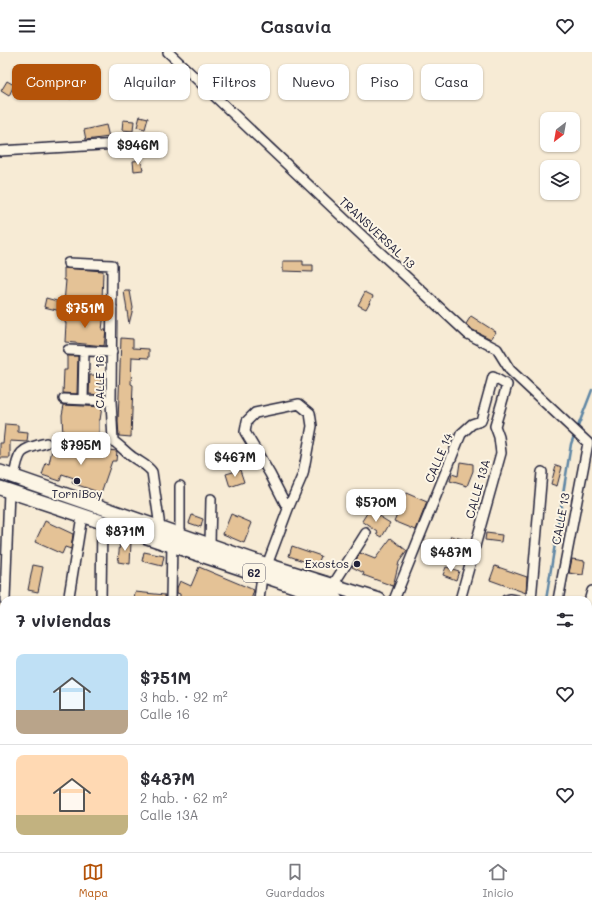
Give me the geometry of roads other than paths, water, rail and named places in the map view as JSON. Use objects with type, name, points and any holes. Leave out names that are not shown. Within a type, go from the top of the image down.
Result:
[{"type":"highway","name":"62","points":[[0,472],[210,544],[264,570],[326,596]]},
{"type":"highway","name":"62","points":[[4,490],[172,546],[264,570],[333,585],[367,596]]},
{"type":"street","name":"TRANSVERSAL 13","points":[[168,52],[468,334],[497,349],[510,370],[588,443]]},
{"type":"street","points":[[0,151],[135,143]]},
{"type":"street","name":"CALLE 16","points":[[68,263],[112,265],[111,401],[114,441]]},
{"type":"street","points":[[69,308],[112,306]]},
{"type":"street","points":[[68,350],[84,352],[112,352]]},
{"type":"street","points":[[83,400],[84,352]]},
{"type":"street","points":[[493,377],[507,385],[495,426],[481,421],[493,377]]},
{"type":"street","points":[[64,399],[111,401]]},
{"type":"street","points":[[260,596],[264,570],[303,474],[312,426],[310,413],[299,404],[255,413],[247,421],[245,432],[270,474],[288,509]]},
{"type":"street","name":"CALLE 14","points":[[396,596],[461,434],[472,424],[481,421]]},
{"type":"street","name":"CALLE 13A","points":[[461,596],[501,453],[499,437],[495,426]]},
{"type":"street","points":[[66,444],[114,441],[133,458],[147,465],[152,472],[170,531],[172,546],[171,596]]},
{"type":"street","points":[[14,477],[22,451],[26,448],[46,442]]},
{"type":"street","name":"CALLE 13","points":[[559,596],[588,443]]},
{"type":"street","points":[[531,596],[542,472]]},
{"type":"street","points":[[170,531],[180,486]]},
{"type":"street","points":[[4,490],[5,596]]},
{"type":"street","points":[[210,544],[211,499]]},
{"type":"street","points":[[69,596],[82,516]]},
{"type":"street","points":[[101,596],[102,522]]},
{"type":"street","points":[[333,585],[366,533]]},
{"type":"street","points":[[0,784],[0,806]]},
{"type":"waterway","points":[[577,429],[592,390]]},
{"type":"waterway","points":[[547,596],[571,444],[575,433]]},
{"type":"place","name":"TorniBoy","points":[[77,481]]},
{"type":"place","name":"Exostos","points":[[357,564]]}]
